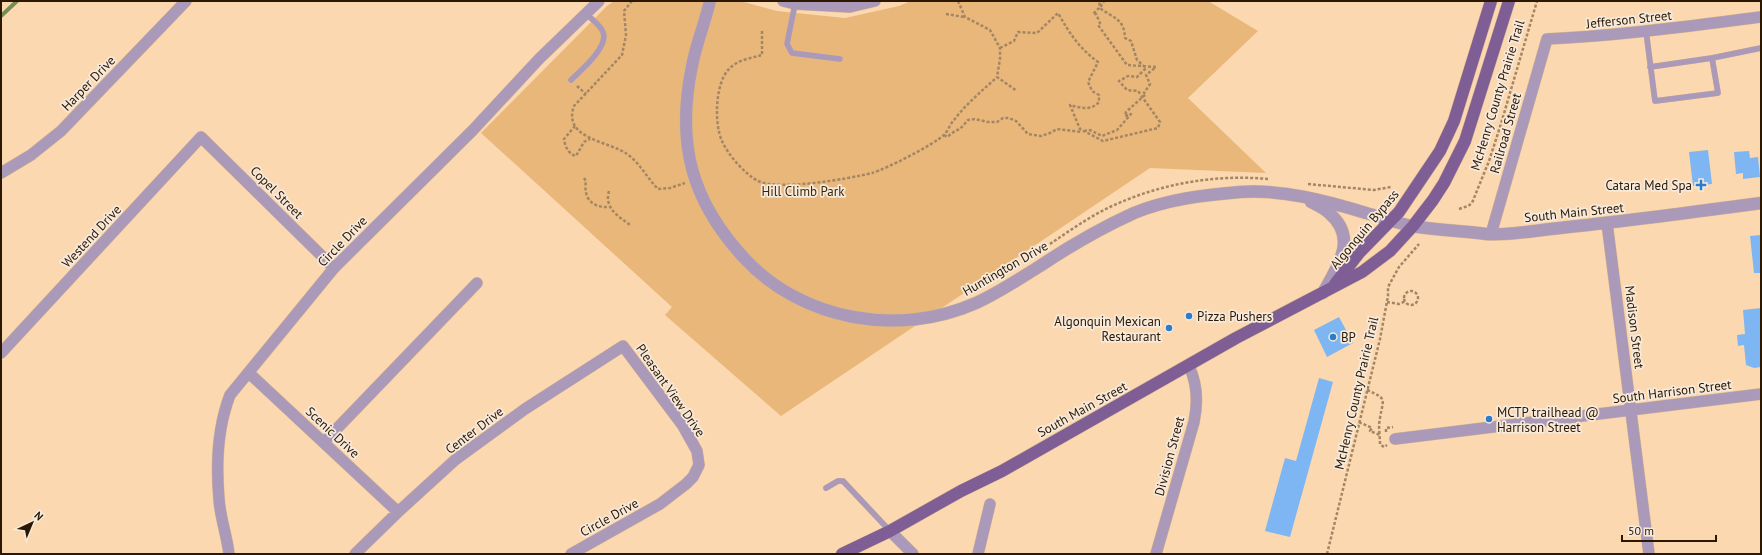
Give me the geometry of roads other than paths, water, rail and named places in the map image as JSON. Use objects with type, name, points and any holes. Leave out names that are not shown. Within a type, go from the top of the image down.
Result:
[{"type":"main road","name":"Algonquin Bypass","points":[[1328,290],[1359,253],[1399,212],[1440,151],[1454,121],[1491,1]]},
{"type":"main road","name":"Algonquin Bypass","points":[[1328,290],[1362,272],[1390,251],[1429,206],[1444,183],[1465,141],[1509,1]]},
{"type":"main road","name":"South Main Street","points":[[842,554],[890,531],[961,491],[1002,471],[1071,430],[1189,366],[1236,338],[1328,290]]},
{"type":"street","name":"Harper Drive","points":[[1,173],[31,155],[61,131],[186,1]]},
{"type":"street","name":"Circle Drive","points":[[229,554],[219,500],[220,448],[224,412],[230,395],[334,268],[472,130],[539,59],[599,1]]},
{"type":"street","name":"Huntington Drive","points":[[710,1],[692,65],[685,115],[690,158],[701,196],[711,216],[751,266],[789,293],[810,304],[833,313],[882,321],[903,321],[926,318],[962,309],[992,296],[1063,251],[1112,224],[1138,212],[1184,198],[1246,192],[1281,194],[1326,202],[1391,221]]},
{"type":"street","points":[[783,1],[795,4],[850,7],[875,1]]},
{"type":"street","name":"Jefferson Street","points":[[1547,39],[1585,38],[1761,17]]},
{"type":"street","name":"Railroad Street","points":[[1491,234],[1547,39]]},
{"type":"street","name":"Copel Street","points":[[201,137],[334,268]]},
{"type":"street","name":"Westend Drive","points":[[1,353],[201,137]]},
{"type":"street","points":[[1304,198],[1329,212],[1342,228],[1344,251],[1328,290]]},
{"type":"street","name":"South Main Street","points":[[1391,221],[1413,226],[1491,234],[1608,223],[1761,203]]},
{"type":"street","name":"Madison Street","points":[[1608,223],[1649,554]]},
{"type":"street","points":[[324,442],[477,282]]},
{"type":"street","name":"Pleasant View Drive","points":[[623,346],[683,426],[698,453],[699,465],[694,477],[679,491],[660,504]]},
{"type":"street","name":"Center Drive","points":[[355,554],[455,460],[525,409],[623,346]]},
{"type":"street","name":"Division Street","points":[[1156,554],[1194,422],[1197,405],[1193,375],[1189,366]]},
{"type":"street","name":"Scenic Drive","points":[[249,373],[398,512]]},
{"type":"street","name":"South Harrison Street","points":[[1395,438],[1761,394]]},
{"type":"street","name":"Circle Drive","points":[[571,554],[660,504]]},
{"type":"street","points":[[978,554],[990,504]]},
{"type":"street","points":[[890,531],[913,554]]},
{"type":"lane","points":[[795,4],[787,44],[792,52],[840,59]]},
{"type":"lane","points":[[571,80],[594,56],[604,41],[604,32],[598,24],[586,14]]},
{"type":"lane","points":[[1646,31],[1655,101],[1718,93],[1712,58]]},
{"type":"lane","points":[[1650,67],[1712,58],[1761,48]]},
{"type":"lane","points":[[826,488],[838,480],[843,481],[890,531]]},
{"type":"waterway","points":[[1,16],[17,1]]},
{"type":"place","name":"Catara Med Spa","points":[[1701,185]]},
{"type":"place","name":"Pizza Pushers","points":[[1189,316]]},
{"type":"place","name":"Algonquin Mexican Restaurant","points":[[1169,328]]},
{"type":"place","name":"BP","points":[[1333,337]]},
{"type":"place","name":"MCTP trailhead @ Harrison Street","points":[[1489,419]]},
{"type":"park label","name":"Hill Climb Park","points":[[803,191]]}]
